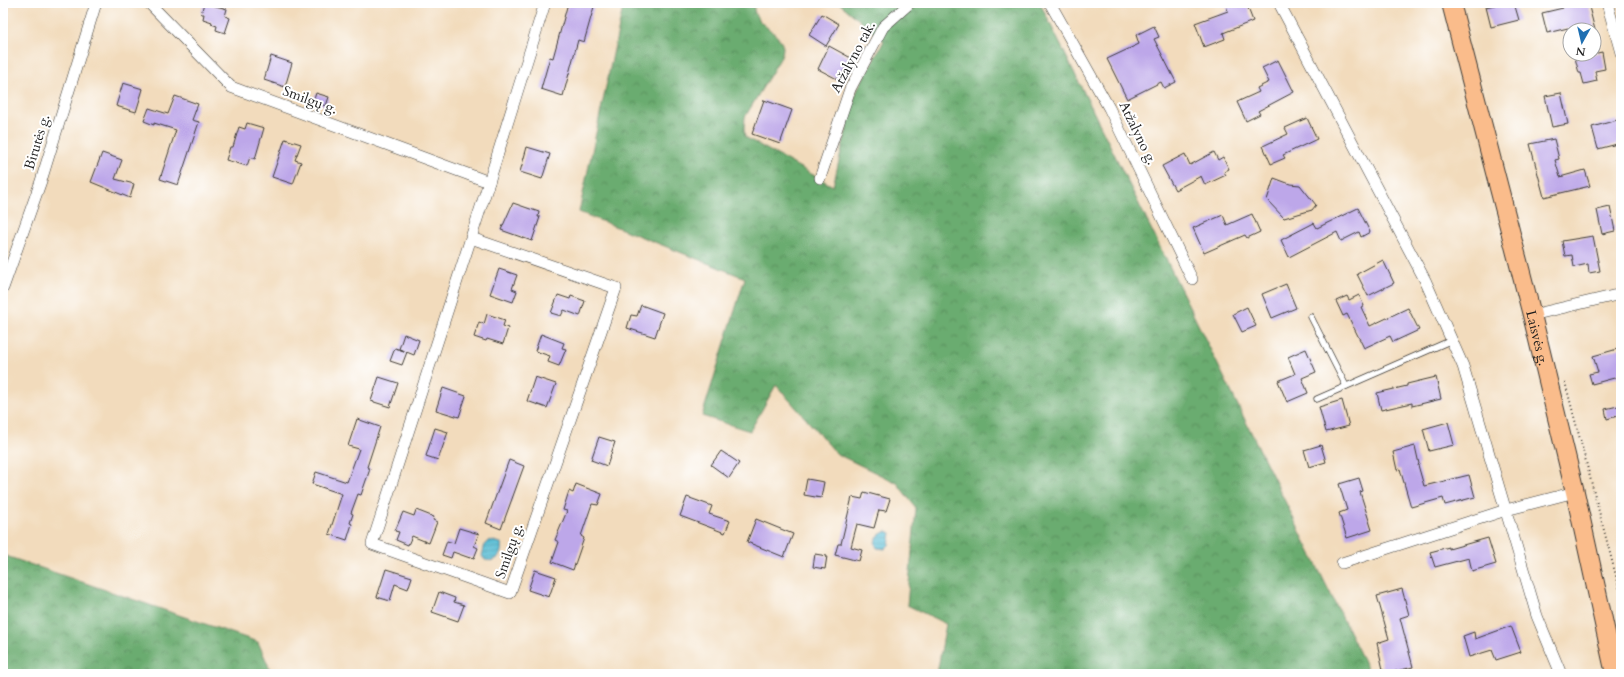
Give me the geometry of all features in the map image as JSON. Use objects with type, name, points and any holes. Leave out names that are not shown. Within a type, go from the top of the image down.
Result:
[{"type":"main road","name":"Laisvės g.","points":[[1451,3],[1532,315],[1575,492],[1615,674]]},
{"type":"street","name":"Birutės g.","points":[[3,288],[41,181],[96,3]]},
{"type":"street","name":"Smilgų g.","points":[[149,3],[231,87],[489,182]]},
{"type":"street","name":"Smilgų g.","points":[[471,238],[616,288],[510,593],[372,544],[545,3]]},
{"type":"street","name":"Atžalyno tak.","points":[[820,178],[850,89],[883,27],[910,3]]},
{"type":"street","name":"Atžalyno g.","points":[[1050,3],[1109,108],[1192,280]]},
{"type":"street","points":[[1279,3],[1425,280],[1463,366],[1537,616],[1561,674]]},
{"type":"street","points":[[1607,3],[1621,53]]},
{"type":"street","points":[[1532,315],[1621,294]]},
{"type":"street","points":[[1342,563],[1506,510],[1575,492]]},
{"type":"lane","points":[[1311,317],[1346,386]]},
{"type":"lane","points":[[1317,399],[1452,340]]},
{"type":"green space","points":[[624,3],[754,3],[754,10],[757,17],[776,36],[783,48],[781,57],[745,117],[745,137],[833,186],[853,102],[859,86],[884,41],[839,3],[1040,3],[1370,674],[937,674],[946,624],[907,605],[916,508],[897,483],[837,454],[776,385],[750,431],[702,416],[745,278],[579,212]]},
{"type":"green space","points":[[3,555],[258,642],[269,667],[270,674],[3,674]]},
{"type":"water","points":[[887,531],[891,533],[889,545],[885,549],[877,548],[875,542],[877,537]]},
{"type":"water","points":[[489,540],[501,543],[501,551],[496,559],[489,561],[485,560],[482,556],[485,544]]},
{"type":"building","points":[[204,3],[227,9],[225,16],[230,18],[225,33],[216,30],[217,26],[211,24],[212,22],[203,19],[204,14],[201,14]]},
{"type":"building","points":[[568,3],[595,3],[584,42],[578,40],[563,96],[541,89],[550,57],[553,58]]},
{"type":"building","points":[[1225,3],[1246,3],[1253,21],[1223,33],[1225,39],[1204,47],[1195,23],[1228,11]]},
{"type":"building","points":[[1503,3],[1514,3],[1519,20],[1491,27],[1486,7]]},
{"type":"building","points":[[1562,3],[1588,3],[1593,22],[1562,22],[1562,29],[1547,33],[1542,13],[1563,8]]},
{"type":"building","points":[[822,14],[839,24],[826,46],[809,35]]},
{"type":"building","points":[[1154,26],[1159,37],[1154,39],[1176,82],[1164,88],[1161,82],[1127,99],[1107,59],[1139,44],[1136,35]]},
{"type":"building","points":[[829,46],[851,58],[839,80],[818,69]]},
{"type":"building","points":[[1602,52],[1605,69],[1595,71],[1597,81],[1584,84],[1581,73],[1579,73],[1576,62],[1602,62]]},
{"type":"building","points":[[271,56],[292,63],[285,87],[264,80]]},
{"type":"building","points":[[1278,60],[1294,92],[1258,111],[1260,114],[1246,121],[1237,102],[1259,92],[1257,88],[1269,82],[1262,68]]},
{"type":"building","points":[[123,83],[143,89],[136,112],[116,106]]},
{"type":"building","points":[[316,93],[329,97],[326,106],[313,102]]},
{"type":"building","points":[[1561,93],[1568,124],[1552,127],[1545,96]]},
{"type":"building","points":[[175,96],[198,104],[192,120],[199,122],[178,185],[160,179],[176,130],[144,121],[149,108],[168,114]]},
{"type":"building","points":[[764,100],[792,110],[780,144],[752,134]]},
{"type":"building","points":[[1307,118],[1317,139],[1283,155],[1285,158],[1271,164],[1263,146],[1288,134],[1285,128]]},
{"type":"building","points":[[1617,120],[1621,135],[1621,143],[1598,149],[1592,127]]},
{"type":"building","points":[[247,123],[264,128],[255,159],[250,157],[247,166],[226,160],[230,147],[233,147],[239,127],[245,129]]},
{"type":"building","points":[[285,139],[301,144],[295,160],[301,162],[293,184],[272,177]]},
{"type":"building","points":[[1554,139],[1559,159],[1555,160],[1560,177],[1585,170],[1590,186],[1544,197],[1530,144]]},
{"type":"building","points":[[527,147],[550,154],[542,179],[520,172]]},
{"type":"building","points":[[1214,152],[1218,160],[1223,157],[1229,169],[1224,172],[1226,175],[1205,185],[1201,176],[1175,190],[1162,166],[1185,154],[1190,165]]},
{"type":"building","points":[[102,153],[122,160],[115,179],[134,184],[130,198],[91,182]]},
{"type":"building","points":[[1274,178],[1290,184],[1300,185],[1316,205],[1312,210],[1284,218],[1267,200]]},
{"type":"building","points":[[513,203],[539,212],[538,217],[540,217],[532,241],[501,230]]},
{"type":"building","points":[[1610,207],[1615,231],[1602,234],[1597,210]]},
{"type":"building","points":[[1358,208],[1370,232],[1361,237],[1359,232],[1341,241],[1337,232],[1289,257],[1281,240],[1314,223],[1317,228]]},
{"type":"building","points":[[1252,214],[1260,232],[1247,238],[1245,235],[1204,253],[1193,228],[1223,215],[1227,225]]},
{"type":"building","points":[[1593,236],[1600,271],[1589,273],[1588,264],[1574,267],[1572,255],[1565,256],[1562,241]]},
{"type":"building","points":[[1383,260],[1394,283],[1368,296],[1357,274]]},
{"type":"building","points":[[499,269],[517,275],[512,289],[517,291],[513,302],[490,294]]},
{"type":"building","points":[[1286,284],[1296,308],[1272,318],[1262,294]]},
{"type":"building","points":[[558,295],[570,299],[571,296],[585,301],[580,316],[564,310],[561,316],[551,313]]},
{"type":"building","points":[[1359,295],[1364,306],[1361,307],[1370,326],[1408,308],[1419,330],[1393,342],[1390,336],[1364,348],[1347,314],[1343,316],[1336,301],[1347,296],[1349,300]]},
{"type":"building","points":[[641,305],[663,313],[655,337],[627,328],[631,315],[637,316]]},
{"type":"building","points":[[1247,307],[1256,326],[1242,332],[1233,314]]},
{"type":"building","points":[[487,314],[505,320],[503,326],[508,328],[503,344],[474,337],[479,322],[484,324]]},
{"type":"building","points":[[404,334],[419,340],[414,355],[399,349]]},
{"type":"building","points":[[541,334],[564,343],[562,348],[566,349],[559,366],[548,362],[550,356],[535,351]]},
{"type":"building","points":[[395,348],[407,352],[402,365],[390,361]]},
{"type":"building","points":[[1621,348],[1621,373],[1617,374],[1618,377],[1592,384],[1589,374],[1598,372],[1593,356]]},
{"type":"building","points":[[1306,349],[1316,372],[1302,378],[1308,393],[1287,402],[1278,381],[1295,374],[1288,357]]},
{"type":"building","points":[[379,377],[398,383],[390,407],[371,401]]},
{"type":"building","points":[[535,377],[556,384],[547,408],[527,401]]},
{"type":"building","points":[[1436,377],[1441,399],[1412,406],[1412,403],[1381,410],[1377,393]]},
{"type":"building","points":[[443,388],[466,396],[459,417],[436,410]]},
{"type":"building","points":[[1342,400],[1349,426],[1326,432],[1319,407]]},
{"type":"building","points":[[1618,406],[1621,415],[1607,419],[1605,409]]},
{"type":"building","points":[[357,419],[380,427],[367,467],[370,469],[361,495],[358,494],[351,513],[353,514],[350,523],[352,524],[347,540],[329,534],[342,494],[312,484],[316,472],[347,482],[359,449],[348,446]]},
{"type":"building","points":[[1448,422],[1454,445],[1429,451],[1423,429]]},
{"type":"building","points":[[435,428],[448,432],[438,460],[426,456]]},
{"type":"building","points":[[599,437],[615,442],[607,466],[591,460]]},
{"type":"building","points":[[1321,445],[1326,462],[1309,467],[1304,450]]},
{"type":"building","points":[[1415,446],[1418,465],[1424,486],[1469,475],[1475,497],[1445,505],[1443,498],[1411,507],[1400,469],[1397,470],[1393,452]]},
{"type":"building","points":[[721,451],[739,463],[729,478],[711,465]]},
{"type":"building","points":[[509,460],[524,466],[501,529],[486,523]]},
{"type":"building","points":[[1359,478],[1363,491],[1360,492],[1372,530],[1347,538],[1339,513],[1347,510],[1339,484]]},
{"type":"building","points":[[807,479],[824,482],[821,498],[804,495]]},
{"type":"building","points":[[576,484],[602,494],[598,505],[592,504],[581,536],[584,538],[573,570],[552,562],[559,542],[555,540],[567,511],[563,510],[569,491],[573,493]]},
{"type":"building","points":[[864,492],[890,499],[886,511],[879,510],[874,528],[857,524],[851,547],[862,550],[859,561],[835,555],[838,544],[841,544],[852,497],[862,499]]},
{"type":"building","points":[[687,497],[712,506],[709,514],[730,521],[725,533],[680,516]]},
{"type":"building","points":[[416,510],[434,517],[433,520],[437,522],[429,543],[412,536],[408,545],[396,540],[399,532],[395,531],[403,512],[414,516]]},
{"type":"building","points":[[756,519],[793,534],[784,557],[747,542]]},
{"type":"building","points":[[459,528],[479,534],[474,546],[478,548],[474,558],[453,552],[451,558],[442,555],[447,541],[454,543]]},
{"type":"building","points":[[1488,538],[1496,564],[1472,571],[1469,558],[1435,567],[1430,552],[1449,547],[1449,549]]},
{"type":"building","points":[[815,554],[827,556],[825,569],[813,567]]},
{"type":"building","points":[[386,569],[412,577],[408,589],[395,584],[390,601],[377,597]]},
{"type":"building","points":[[535,570],[556,577],[549,597],[528,590]]},
{"type":"building","points":[[1402,589],[1409,615],[1400,618],[1413,667],[1384,674],[1377,643],[1389,639],[1377,596]]},
{"type":"building","points":[[439,592],[455,598],[454,602],[464,605],[458,621],[432,612]]},
{"type":"building","points":[[1511,626],[1521,652],[1496,660],[1492,650],[1469,657],[1463,636],[1474,632],[1475,639]]}]
